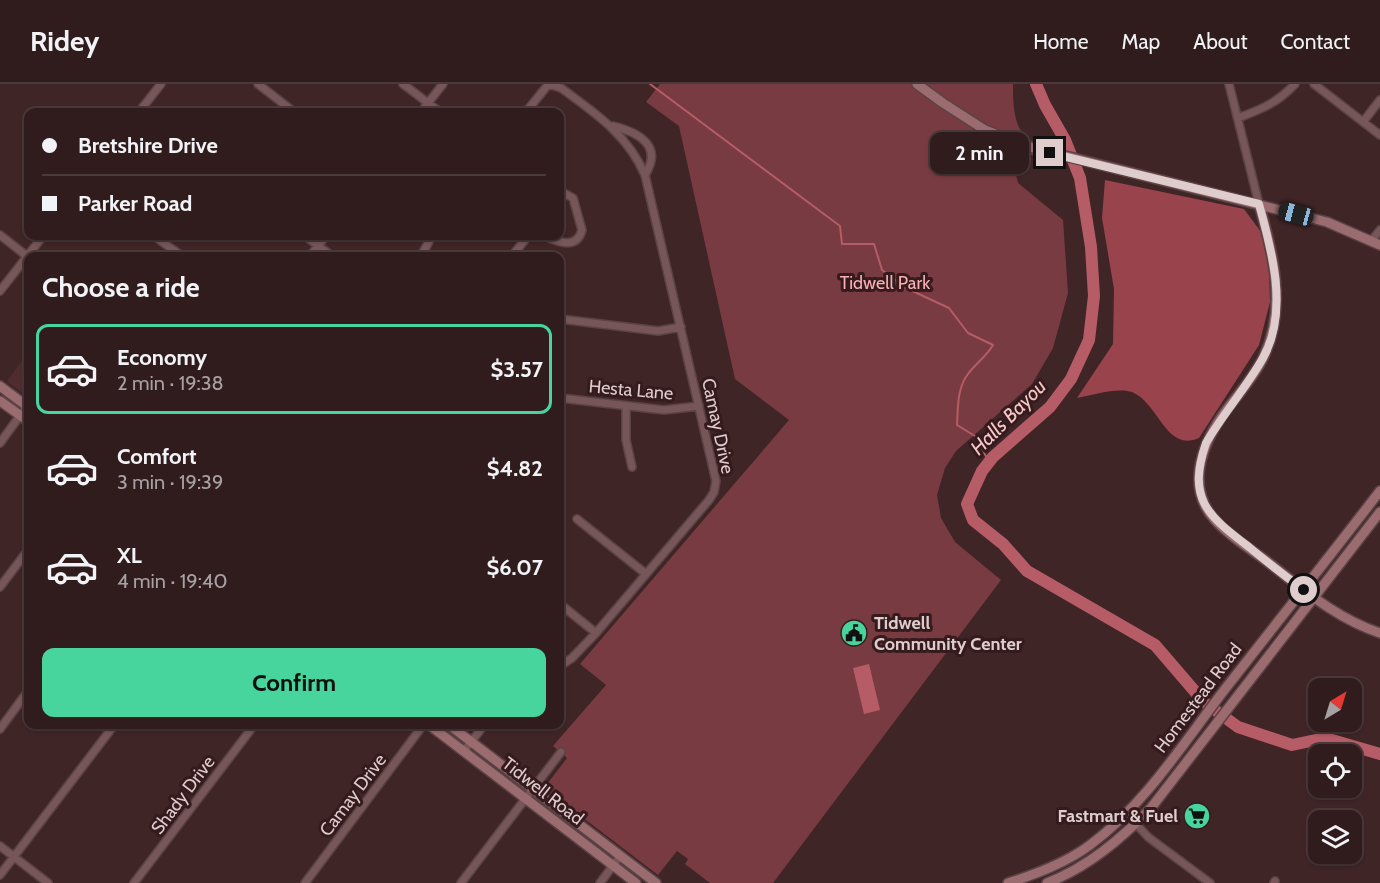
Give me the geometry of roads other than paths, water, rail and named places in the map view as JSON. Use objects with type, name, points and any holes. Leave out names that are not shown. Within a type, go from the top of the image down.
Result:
[{"type":"main road","points":[[917,84],[985,130],[1050,153],[1327,222],[1376,243]]},
{"type":"main road","points":[[1259,204],[1272,254],[1277,294],[1274,325],[1264,356],[1206,443],[1200,465],[1200,488],[1203,500],[1215,521],[1332,612],[1361,627],[1380,633]]},
{"type":"main road","points":[[0,386],[24,403]]},
{"type":"main road","points":[[0,401],[24,418]]},
{"type":"main road","name":"Homestead Road","points":[[1008,883],[1057,864],[1089,846],[1127,814],[1151,788],[1228,685],[1380,491]]},
{"type":"main road","name":"Homestead Road","points":[[1047,883],[1063,877],[1109,847],[1161,796],[1380,512]]},
{"type":"main road","points":[[1360,518],[1370,525]]},
{"type":"main road","points":[[1240,670],[1251,678]]},
{"type":"main road","name":"Tidwell Road","points":[[433,729],[636,883]]},
{"type":"main road","name":"Tidwell Road","points":[[455,729],[656,883]]},
{"type":"main road","points":[[1183,745],[1195,753]]},
{"type":"main road","points":[[1057,864],[1063,877]]},
{"type":"street","points":[[145,108],[161,84]]},
{"type":"street","points":[[258,84],[289,108]]},
{"type":"street","points":[[404,84],[435,108]]},
{"type":"street","points":[[424,108],[443,84]]},
{"type":"street","points":[[1229,84],[1259,204]]},
{"type":"street","points":[[1238,118],[1282,98],[1295,84]]},
{"type":"street","points":[[1314,84],[1380,135]]},
{"type":"street","points":[[528,108],[544,89],[552,85]]},
{"type":"street","name":"Camay Drive","points":[[552,85],[561,87],[610,125],[632,149],[645,175],[716,481],[714,492],[646,574],[596,633],[564,663]]},
{"type":"street","points":[[1363,122],[1380,100]]},
{"type":"street","name":"Camay Drive","points":[[610,125],[629,130],[646,142],[651,159],[645,175]]},
{"type":"street","points":[[555,240],[570,243],[579,239],[582,230],[573,198],[564,193]]},
{"type":"street","points":[[1376,243],[1380,230]]},
{"type":"street","points":[[0,235],[24,253]]},
{"type":"street","points":[[160,240],[176,252]]},
{"type":"street","points":[[310,240],[326,252]]},
{"type":"street","points":[[313,252],[323,240]]},
{"type":"street","points":[[515,252],[525,240]]},
{"type":"street","points":[[0,291],[24,261]]},
{"type":"street","points":[[564,319],[658,331],[681,327]]},
{"type":"street","name":"Hesta Lane","points":[[564,398],[664,410],[699,406]]},
{"type":"street","points":[[626,406],[626,440],[632,467]]},
{"type":"street","points":[[0,442],[24,418]]},
{"type":"street","points":[[577,519],[646,574]]},
{"type":"street","points":[[0,587],[24,555]]},
{"type":"street","points":[[564,607],[596,633]]},
{"type":"street","points":[[0,729],[24,696]]},
{"type":"street","points":[[0,875],[111,729]]},
{"type":"street","name":"Shady Drive","points":[[134,883],[251,729]]},
{"type":"street","name":"Camay Drive","points":[[305,883],[422,729]]},
{"type":"street","points":[[464,751],[481,729]]},
{"type":"street","points":[[461,883],[561,752]]},
{"type":"street","points":[[1127,814],[1148,837],[1210,883]]},
{"type":"street","points":[[0,846],[48,883]]},
{"type":"street","points":[[600,883],[620,856]]},
{"type":"waterway","points":[[650,84],[840,226],[842,244],[874,244],[882,270],[906,288],[949,308],[968,333],[993,345],[964,380],[959,398],[957,425],[975,436],[989,462]]},
{"type":"waterway","name":"Halls Bayou","points":[[1036,84],[1065,140],[1080,178],[1091,247],[1094,296],[1089,340],[1071,379],[1050,407],[993,457],[982,471],[967,504],[973,520],[1003,544],[1027,571],[1155,645],[1204,702],[1238,727],[1292,745],[1325,738],[1380,754]]},
{"type":"place","name":"Tidwell Community Center","points":[[854,633]]},
{"type":"place","name":"Fastmart & Fuel","points":[[1197,816]]},
{"type":"park label","name":"Tidwell Park","points":[[885,283]]}]
